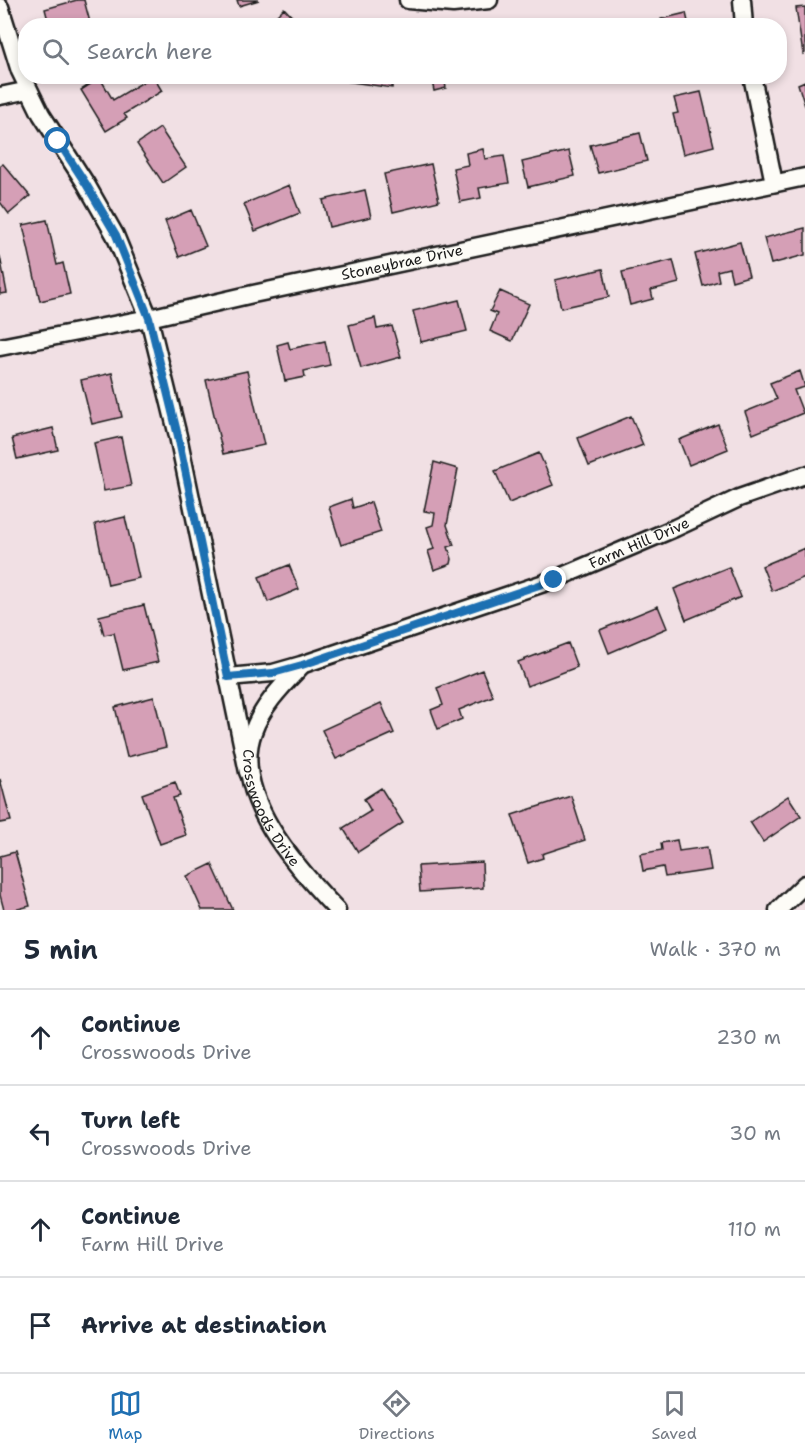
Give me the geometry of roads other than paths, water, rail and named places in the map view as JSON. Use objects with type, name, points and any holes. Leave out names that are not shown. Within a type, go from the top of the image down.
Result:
[{"type":"street","points":[[408,0],[453,4],[489,0]]},
{"type":"street","points":[[742,0],[743,18]]},
{"type":"street","points":[[0,7],[18,65]]},
{"type":"street","points":[[26,84],[41,114],[116,235],[149,318],[178,436],[248,772]]},
{"type":"street","points":[[754,84],[774,183]]},
{"type":"street","points":[[0,96],[29,90]]},
{"type":"street","name":"Stoneybrae Drive","points":[[0,347],[149,318],[805,177]]},
{"type":"street","name":"Farm Hill Drive","points":[[302,665],[554,580],[739,498],[805,475]]},
{"type":"street","points":[[228,677],[273,673],[302,665]]},
{"type":"street","name":"Crosswoods Drive","points":[[302,665],[280,688],[261,715],[252,734],[248,752],[248,772],[255,796],[274,831],[310,881],[337,910]]},
{"type":"street","points":[[778,910],[805,884]]}]
